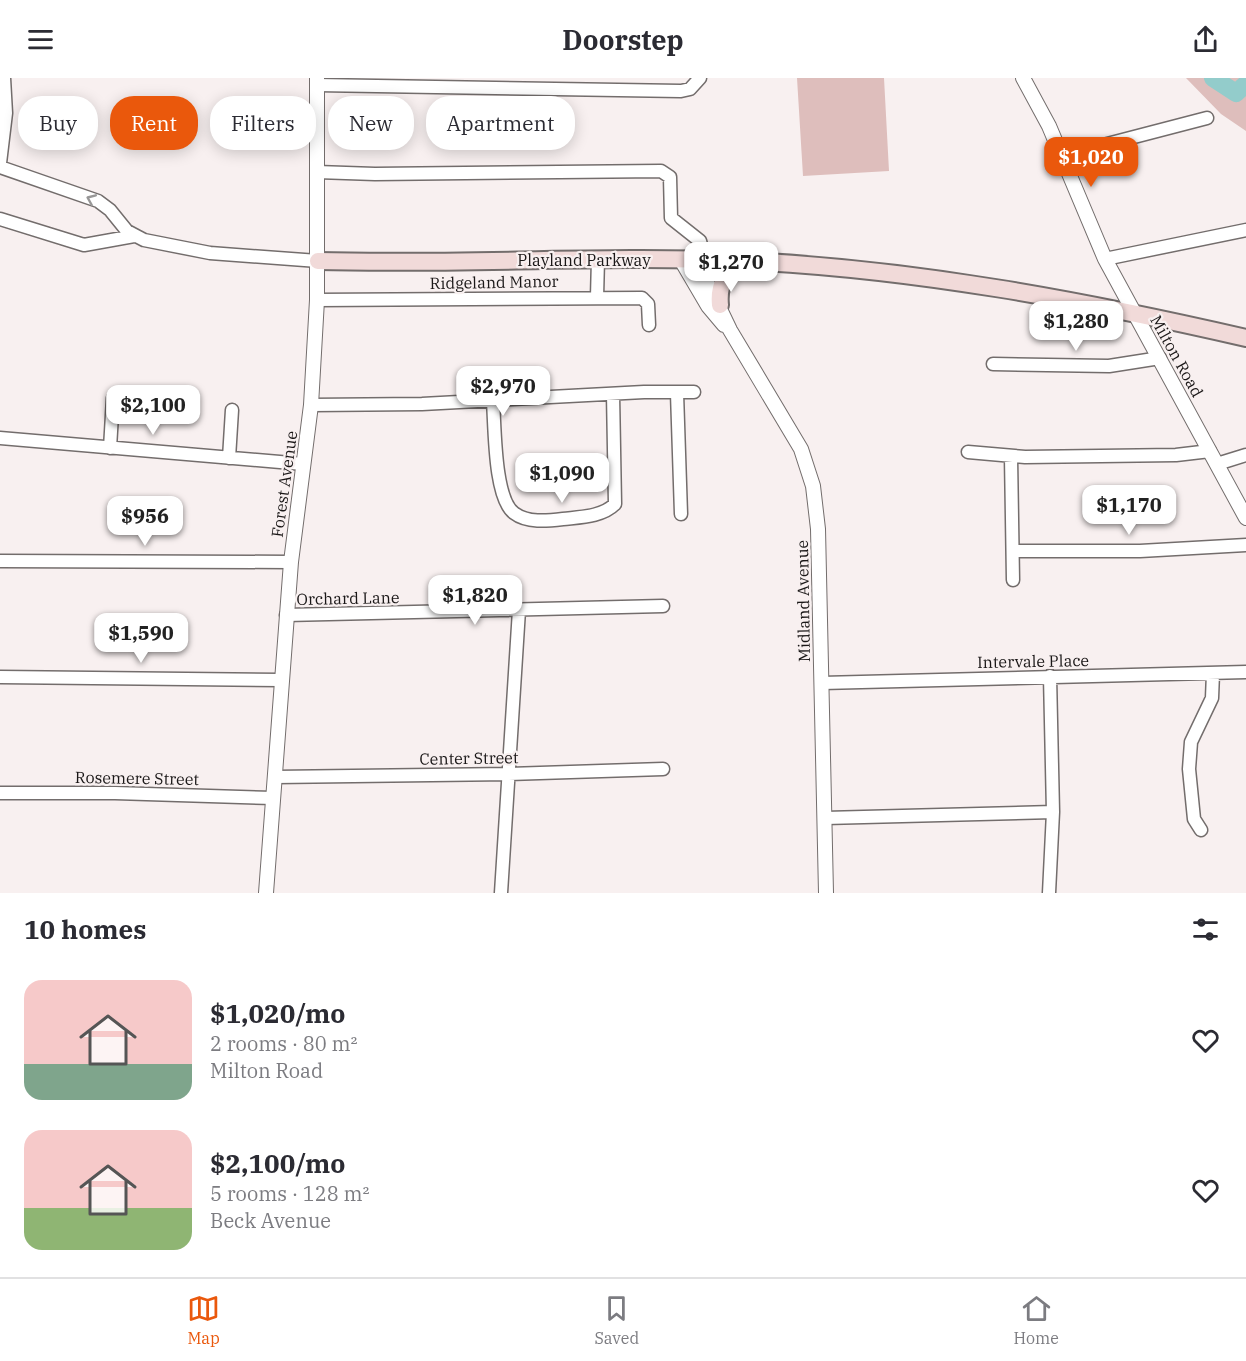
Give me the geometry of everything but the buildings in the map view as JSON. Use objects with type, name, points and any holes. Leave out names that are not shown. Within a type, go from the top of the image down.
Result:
[{"type":"main road","name":"Playland Parkway","points":[[318,261],[598,259],[745,261],[927,278],[1134,312],[1246,338]]},
{"type":"main road","points":[[720,305],[719,295],[726,276],[736,265],[745,261]]},
{"type":"street","points":[[4,78],[6,113],[0,165],[98,201],[135,236]]},
{"type":"street","points":[[317,82],[681,91],[690,89],[700,78]]},
{"type":"street","name":"Milton Road","points":[[1023,78],[1041,109],[1105,259],[1246,518]]},
{"type":"street","name":"Forest Avenue","points":[[266,893],[286,615],[311,405],[318,261],[317,82]]},
{"type":"street","points":[[1061,156],[1207,118]]},
{"type":"street","points":[[317,172],[387,174],[661,171],[670,177],[671,218],[700,241],[705,260]]},
{"type":"street","name":"Playland Parkway","points":[[0,219],[84,245],[135,236],[210,253],[318,261]]},
{"type":"street","points":[[1105,259],[1246,230]]},
{"type":"street","points":[[597,297],[598,259]]},
{"type":"street","name":"Midland Avenue","points":[[681,260],[708,306],[730,330]]},
{"type":"street","name":"Midland Avenue","points":[[705,260],[706,280],[720,305],[730,330],[792,432],[813,486],[818,529],[826,893]]},
{"type":"street","name":"Ridgeland Manor","points":[[317,300],[642,298],[648,304],[649,325]]},
{"type":"street","points":[[993,364],[1109,366],[1160,358]]},
{"type":"street","points":[[311,405],[493,402],[613,394],[694,392]]},
{"type":"street","points":[[677,393],[681,514]]},
{"type":"street","points":[[493,402],[505,502],[520,517],[551,520],[600,514],[615,504],[613,394]]},
{"type":"street","points":[[110,448],[113,398]]},
{"type":"street","points":[[229,458],[232,410]]},
{"type":"street","points":[[0,438],[303,464]]},
{"type":"street","points":[[968,452],[1011,457],[1176,455],[1210,451]]},
{"type":"street","points":[[1217,464],[1246,455]]},
{"type":"street","points":[[1011,457],[1013,580]]},
{"type":"street","points":[[1013,551],[1140,550],[1246,545]]},
{"type":"street","points":[[0,561],[291,562]]},
{"type":"street","name":"Orchard Lane","points":[[286,615],[663,606]]},
{"type":"street","points":[[501,893],[519,610]]},
{"type":"street","name":"Intervale Place","points":[[822,683],[1246,672]]},
{"type":"street","points":[[1201,830],[1194,819],[1189,769],[1191,742],[1212,698],[1213,673]]},
{"type":"street","points":[[1049,893],[1053,812],[1050,676]]},
{"type":"street","points":[[0,677],[281,680]]},
{"type":"street","name":"Center Street","points":[[274,777],[509,774],[663,769]]},
{"type":"street","name":"Rosemere Street","points":[[0,793],[115,792],[273,798]]},
{"type":"street","points":[[825,818],[1053,812]]},
{"type":"shaded area","points":[[797,78],[884,78],[889,171],[803,176]]},
{"type":"shaded area","points":[[1186,78],[1246,78],[1246,131],[1221,114]]},
{"type":"waterway","points":[[1213,78],[1236,93],[1246,84]]}]
